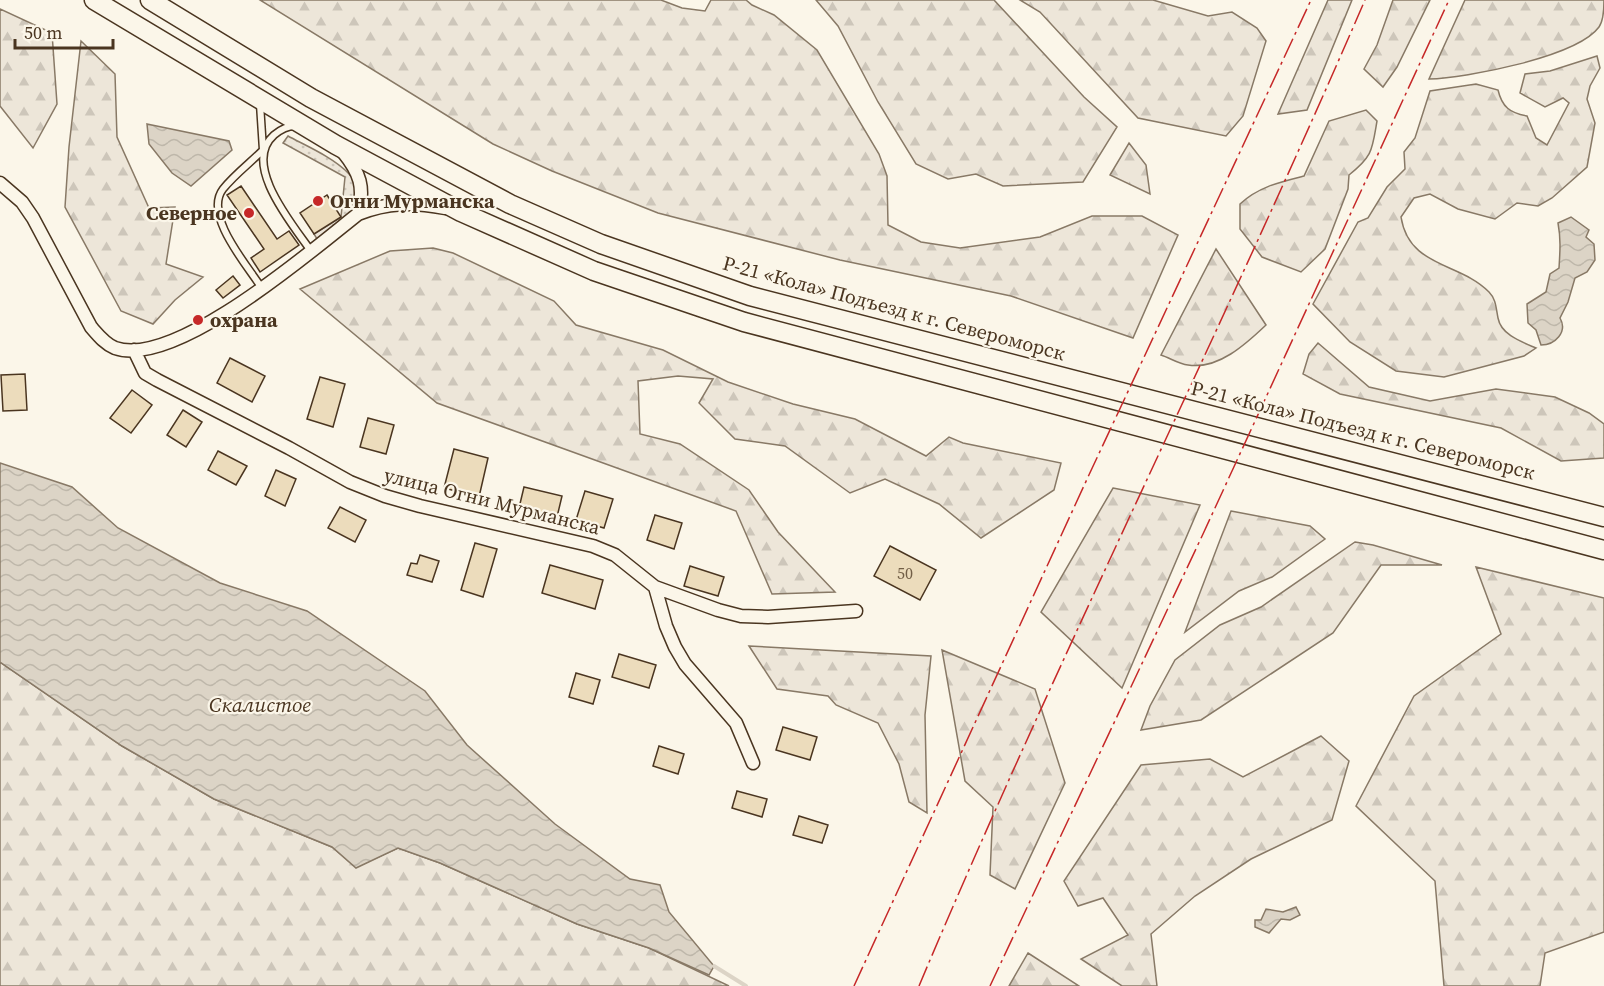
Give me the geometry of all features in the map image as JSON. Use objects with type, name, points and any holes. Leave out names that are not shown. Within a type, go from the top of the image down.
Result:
[{"type":"main road","points":[[94,0],[336,145],[461,212],[594,271],[744,322],[1604,550]]},
{"type":"main road","name":"Р-21 «Кола» Подъезд к г. Североморск","points":[[150,0],[321,104],[510,204],[601,244],[750,296],[1604,517]]},
{"type":"street","points":[[336,145],[355,167],[362,182],[362,198],[358,214]]},
{"type":"street","points":[[0,183],[22,202],[33,218],[91,327],[102,339],[114,347],[134,350],[179,338],[211,324],[358,214],[382,204],[403,202],[461,212]]},
{"type":"street","name":"улица Огни Мурманска","points":[[134,350],[137,362],[145,373],[350,482],[420,506],[593,546],[615,555],[656,587],[741,616],[768,617],[856,611]]},
{"type":"street","points":[[656,587],[666,626],[675,647],[685,664],[736,723],[753,763]]},
{"type":"lane","points":[[260,100],[268,184],[275,200],[311,251]]},
{"type":"lane","points":[[261,287],[221,224],[217,199],[222,190],[263,150],[278,131],[302,125]]},
{"type":"green space","points":[[260,0],[661,0],[682,8],[705,11],[711,0],[746,0],[774,15],[817,50],[879,154],[887,176],[888,225],[921,242],[960,248],[1040,237],[1092,216],[1142,216],[1178,235],[1133,338],[1011,296],[840,260],[658,213],[552,171],[493,144]]},
{"type":"green space","points":[[816,0],[994,0],[1084,97],[1117,127],[1083,182],[1003,186],[976,174],[948,179],[916,164],[878,102],[838,26]]},
{"type":"green space","points":[[1020,0],[1153,0],[1208,16],[1232,12],[1257,28],[1266,41],[1243,116],[1226,136],[1138,118],[1040,12]]},
{"type":"green space","points":[[1328,0],[1352,0],[1307,110],[1278,114]]},
{"type":"green space","points":[[1393,0],[1430,0],[1397,67],[1383,87],[1364,69],[1377,45]]},
{"type":"green space","points":[[1465,0],[1604,0],[1604,10],[1599,27],[1587,38],[1568,48],[1520,64],[1468,75],[1429,79]]},
{"type":"green space","points":[[0,9],[52,33],[57,104],[33,148],[0,106]]},
{"type":"green space","points":[[81,41],[115,74],[117,137],[149,208],[175,207],[166,264],[203,277],[175,300],[153,324],[121,311],[65,207]]},
{"type":"green space","points":[[1597,56],[1600,68],[1590,86],[1587,99],[1595,123],[1587,167],[1552,198],[1538,206],[1517,203],[1495,219],[1458,209],[1430,194],[1414,198],[1401,217],[1406,234],[1414,246],[1437,262],[1477,282],[1489,292],[1503,329],[1513,337],[1536,348],[1524,356],[1444,377],[1396,371],[1350,342],[1313,304],[1358,222],[1368,218],[1387,187],[1405,169],[1404,152],[1415,138],[1430,91],[1476,84],[1498,90],[1504,105],[1511,111],[1527,116],[1536,138],[1547,145],[1569,103],[1563,98],[1545,107],[1520,93],[1525,74],[1550,71]]},
{"type":"green space","points":[[1366,110],[1377,121],[1372,146],[1363,163],[1349,175],[1348,189],[1325,249],[1301,272],[1262,257],[1240,229],[1240,204],[1262,189],[1304,176],[1329,121]]},
{"type":"green space","points":[[288,136],[329,158],[342,168],[353,178],[358,190],[357,204],[348,218],[317,239],[314,234],[341,217],[345,177],[283,143]]},
{"type":"green space","points":[[1129,143],[1146,165],[1150,194],[1110,175]]},
{"type":"green space","points":[[433,248],[453,253],[554,301],[576,325],[663,350],[728,382],[793,404],[855,419],[926,456],[949,437],[963,443],[1061,463],[1054,490],[981,538],[939,504],[885,479],[850,493],[785,446],[735,439],[699,403],[713,379],[678,376],[638,381],[640,434],[680,444],[749,490],[778,532],[835,592],[772,594],[736,511],[437,403],[300,289],[390,251]]},
{"type":"green space","points":[[1216,249],[1266,325],[1231,354],[1210,364],[1188,365],[1161,355]]},
{"type":"green space","points":[[1318,343],[1369,387],[1430,401],[1496,389],[1555,397],[1589,413],[1604,424],[1604,458],[1561,461],[1501,428],[1340,394],[1303,374],[1309,354]]},
{"type":"green space","points":[[1113,488],[1200,505],[1122,688],[1041,612]]},
{"type":"green space","points":[[1231,511],[1310,526],[1325,539],[1272,577],[1239,591],[1185,632]]},
{"type":"green space","points":[[1355,542],[1442,565],[1381,565],[1333,633],[1201,720],[1141,730],[1150,706],[1175,660],[1220,625],[1261,607]]},
{"type":"green space","points":[[1476,567],[1604,598],[1604,932],[1545,953],[1540,986],[1444,986],[1435,881],[1356,806],[1414,696],[1501,634]]},
{"type":"green space","points":[[749,646],[931,656],[925,715],[927,813],[909,802],[899,764],[878,723],[836,705],[828,696],[777,689]]},
{"type":"green space","points":[[942,650],[1035,689],[1065,783],[1015,889],[990,875],[993,807],[965,781]]},
{"type":"green space","points":[[0,662],[122,746],[214,799],[332,847],[356,867],[398,848],[440,863],[577,924],[649,948],[729,986],[0,986]]},
{"type":"green space","points":[[1321,736],[1349,761],[1332,820],[1251,859],[1195,896],[1151,934],[1157,986],[1122,986],[1081,959],[1128,935],[1103,898],[1078,906],[1064,881],[1141,765],[1210,759],[1243,777]]},
{"type":"green space","points":[[1028,953],[1079,986],[1009,986]]},
{"type":"water","points":[[147,124],[229,141],[232,150],[191,186],[172,173],[149,144]]},
{"type":"water","points":[[1571,217],[1589,230],[1586,237],[1594,244],[1595,260],[1587,272],[1575,278],[1568,302],[1560,318],[1562,328],[1559,337],[1551,343],[1541,345],[1536,330],[1528,323],[1527,304],[1546,292],[1550,274],[1559,268],[1558,223]]},
{"type":"water","name":"Скалистое","points":[[0,463],[72,487],[118,528],[220,583],[307,611],[425,691],[467,745],[555,824],[630,879],[660,885],[669,912],[714,966],[709,975],[649,948],[577,924],[440,863],[398,848],[356,868],[332,847],[214,799],[122,746],[0,662]]},
{"type":"water","points":[[1296,907],[1300,915],[1290,920],[1281,919],[1269,933],[1255,927],[1255,920],[1261,920],[1266,909],[1283,912]]},
{"type":"building","name":"Северное","points":[[241,186],[277,239],[289,231],[299,245],[260,272],[251,258],[264,249],[227,195]]},
{"type":"building","points":[[327,195],[341,217],[314,234],[300,213]]},
{"type":"building","points":[[233,276],[240,285],[223,298],[216,290]]},
{"type":"building","points":[[230,358],[265,376],[252,402],[217,383]]},
{"type":"building","points":[[25,374],[27,410],[3,411],[1,375]]},
{"type":"building","points":[[320,377],[345,384],[333,427],[307,419]]},
{"type":"building","points":[[132,390],[152,405],[131,433],[110,418]]},
{"type":"building","points":[[183,410],[202,422],[186,447],[167,435]]},
{"type":"building","points":[[368,418],[394,425],[386,454],[360,447]]},
{"type":"building","points":[[454,449],[488,458],[479,497],[444,488]]},
{"type":"building","points":[[218,451],[247,466],[236,485],[208,470]]},
{"type":"building","points":[[276,470],[296,479],[285,506],[265,496]]},
{"type":"building","points":[[524,487],[562,496],[557,517],[519,508]]},
{"type":"building","points":[[585,491],[613,499],[604,528],[576,520]]},
{"type":"building","points":[[340,507],[366,520],[355,542],[328,528]]},
{"type":"building","points":[[655,515],[682,523],[674,549],[647,540]]},
{"type":"building","points":[[475,543],[497,549],[483,597],[461,590]]},
{"type":"building","points":[[890,546],[936,570],[920,600],[874,576]]},
{"type":"building","points":[[420,555],[439,561],[432,582],[407,575],[411,563],[417,564]]},
{"type":"building","points":[[550,565],[603,580],[595,609],[542,593]]},
{"type":"building","points":[[690,566],[724,577],[718,596],[684,586]]},
{"type":"building","points":[[619,654],[656,665],[649,688],[612,677]]},
{"type":"building","points":[[576,673],[600,680],[593,704],[569,697]]},
{"type":"building","points":[[783,727],[817,737],[810,760],[776,750]]},
{"type":"building","points":[[659,746],[684,754],[678,774],[653,766]]},
{"type":"building","points":[[737,791],[767,799],[762,817],[732,808]]},
{"type":"building","points":[[799,816],[828,825],[822,843],[793,835]]},
{"type":"waterway","points":[[714,966],[746,986]]},
{"type":"power","points":[[854,986],[1311,0]]},
{"type":"power","points":[[919,986],[1028,738],[1255,247],[1365,0]]},
{"type":"power","points":[[990,986],[1203,534],[1449,0]]},
{"type":"place","name":"Огни Мурманска","points":[[318,201]]},
{"type":"place","name":"Северное","points":[[249,213]]},
{"type":"place","name":"охрана","points":[[198,320]]}]
